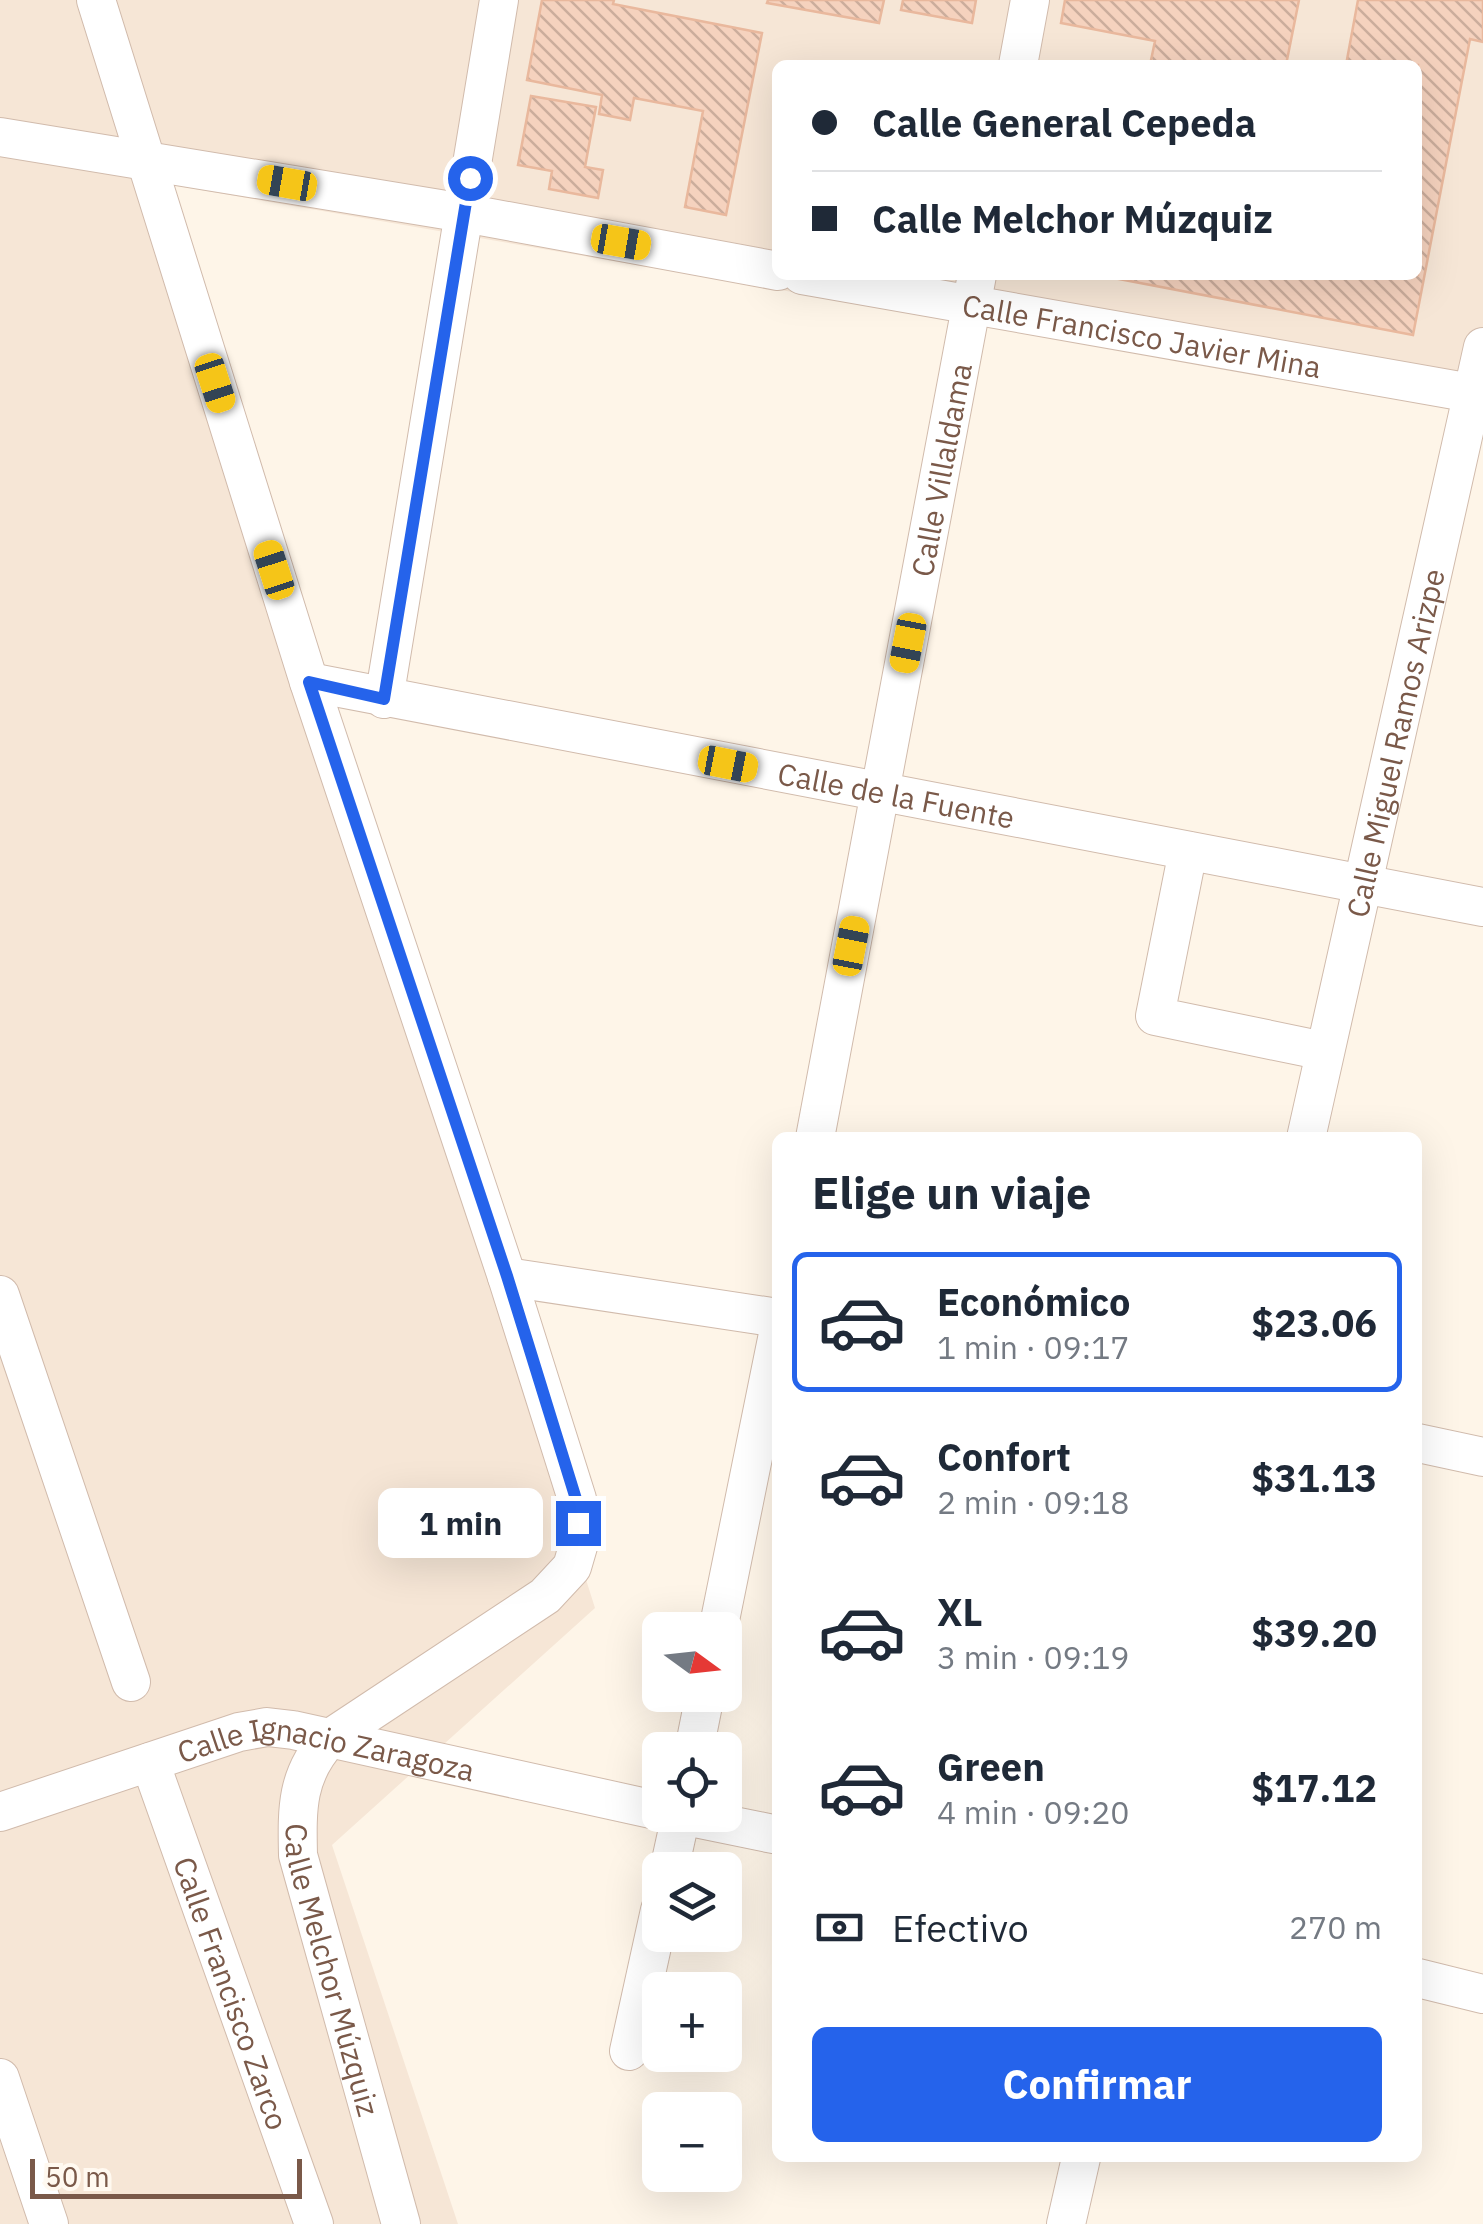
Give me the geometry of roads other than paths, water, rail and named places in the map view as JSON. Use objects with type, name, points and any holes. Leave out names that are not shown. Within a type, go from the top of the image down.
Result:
[{"type":"street","name":"Calle Melchor Múzquiz","points":[[96,0],[309,682],[507,1276],[576,1499],[579,1543],[572,1566],[545,1596],[329,1739],[312,1758],[303,1787],[298,1811],[298,1856],[401,2224]]},
{"type":"street","points":[[384,699],[499,0]]},
{"type":"street","points":[[1019,60],[1030,0]]},
{"type":"street","points":[[0,136],[772,269]]},
{"type":"street","name":"Calle Francisco Javier Mina","points":[[859,280],[974,290],[1478,394]]},
{"type":"street","name":"Calle Villaldama","points":[[816,1132],[974,290]]},
{"type":"street","name":"Calle Miguel Ramos Arizpe","points":[[1307,1132],[1360,884],[1478,394],[1483,347]]},
{"type":"street","name":"Calle de la Fuente","points":[[309,682],[1483,907]]},
{"type":"street","points":[[1188,851],[1155,1016],[1324,1051]]},
{"type":"street","points":[[507,1276],[772,1317]]},
{"type":"street","points":[[0,1295],[131,1682]]},
{"type":"street","points":[[722,1612],[772,1364]]},
{"type":"street","points":[[1422,1444],[1483,1456]]},
{"type":"street","name":"Calle Ignacio Zaragoza","points":[[0,1812],[239,1732],[267,1727],[642,1807]]},
{"type":"street","name":"Calle Francisco Zarco","points":[[150,1762],[314,2224]]},
{"type":"street","points":[[742,1828],[772,1835]]},
{"type":"street","points":[[629,2052],[651,1952]]},
{"type":"street","points":[[1422,1979],[1483,1994]]},
{"type":"street","points":[[0,2078],[49,2224]]},
{"type":"street","points":[[1066,2224],[1080,2162]]}]
